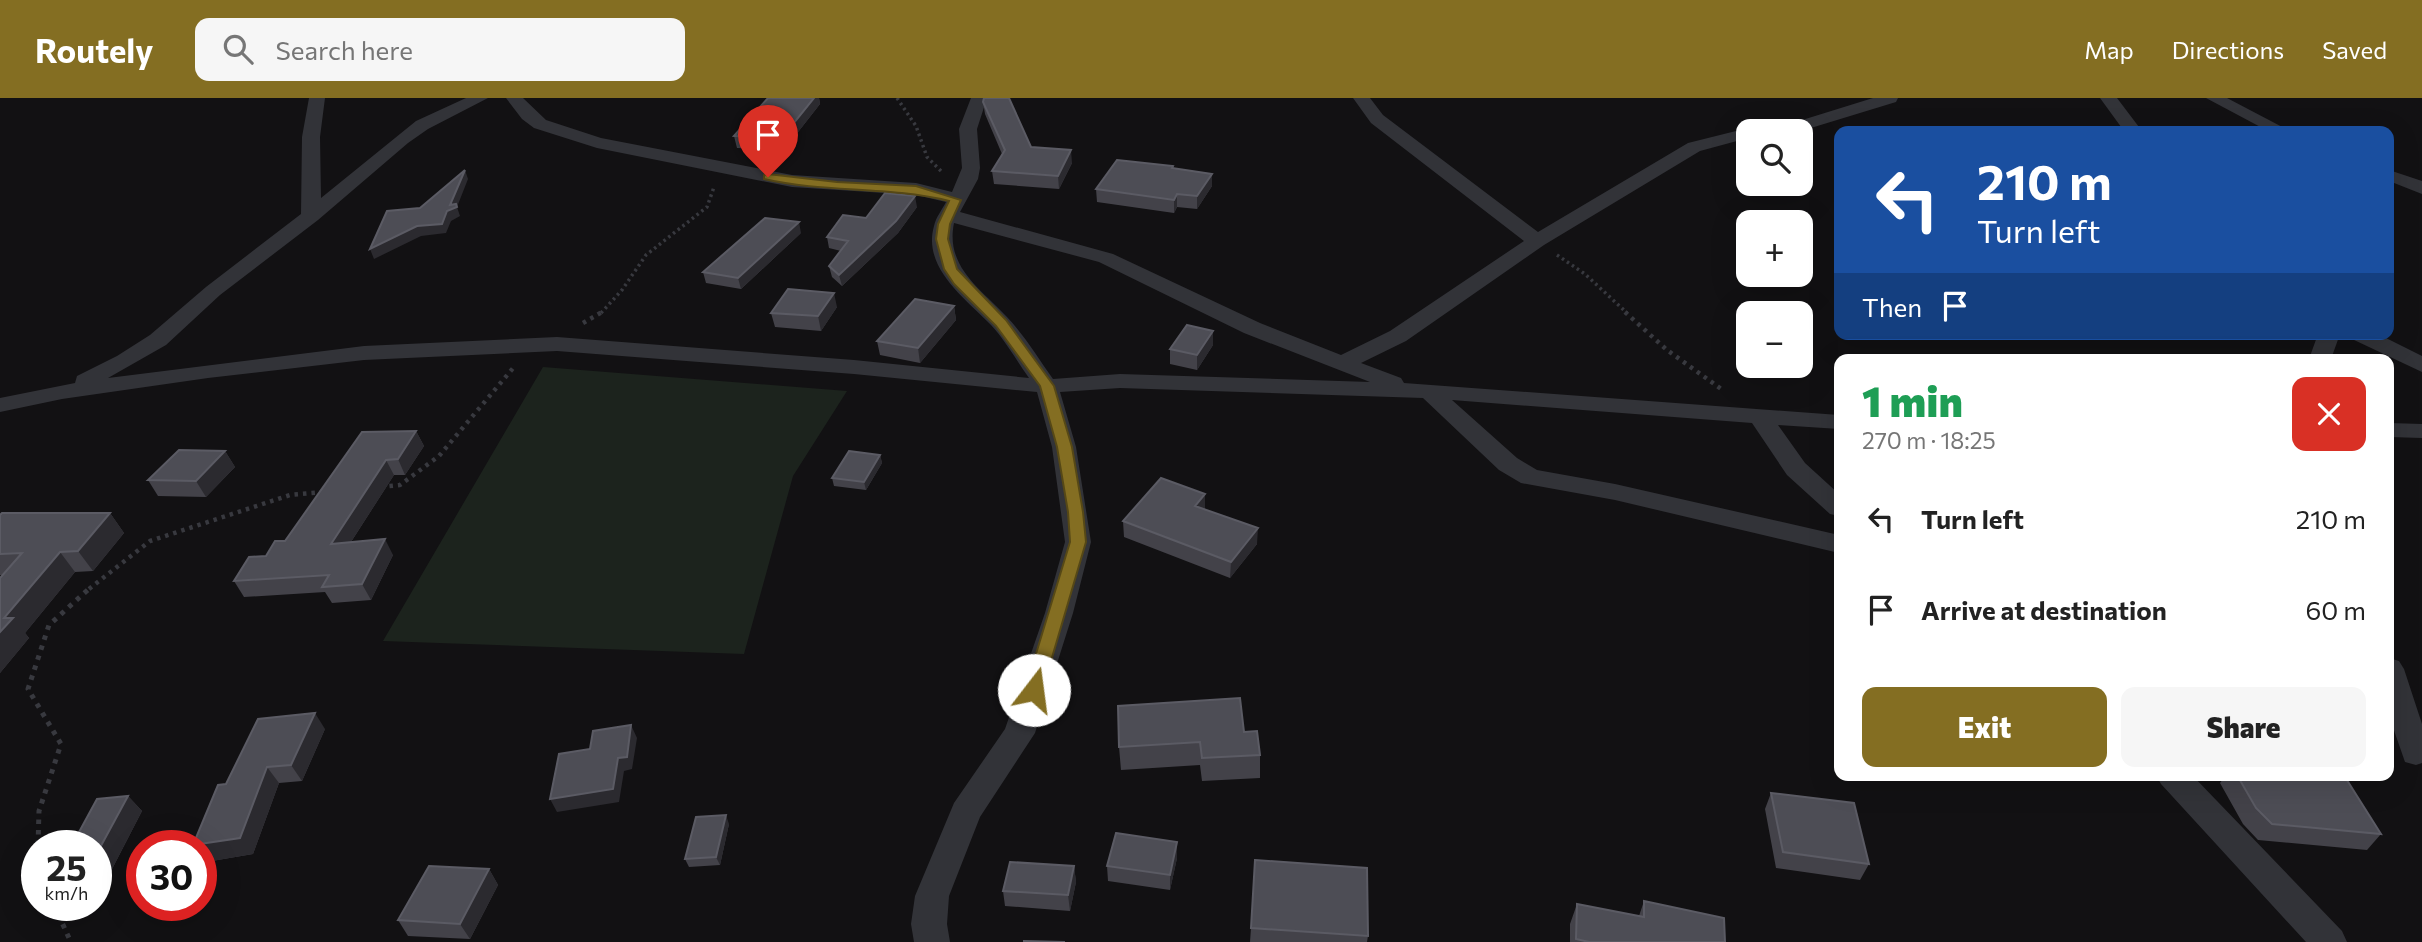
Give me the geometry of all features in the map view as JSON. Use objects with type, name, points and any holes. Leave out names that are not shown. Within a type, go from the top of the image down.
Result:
[{"type":"street","points":[[311,216],[311,137],[317,98]]},
{"type":"street","points":[[62,392],[125,361],[158,340],[213,291],[311,216],[402,139],[422,125],[480,98]]},
{"type":"street","points":[[514,98],[528,115],[540,124],[597,143],[803,182],[916,189],[955,202],[1106,258],[1252,328],[1420,391],[1508,464],[1530,477],[1615,492],[1834,543]]},
{"type":"street","points":[[932,942],[929,924],[932,896],[966,812],[1019,733],[1059,613],[1078,542],[1064,447],[1047,386],[1001,323],[959,282],[950,269],[942,239],[944,224],[969,179],[971,168],[968,129],[979,98]]},
{"type":"street","points":[[1361,98],[1377,119],[1537,241]]},
{"type":"street","points":[[1813,122],[1890,98]]},
{"type":"street","points":[[2108,98],[2129,126]]},
{"type":"street","points":[[2214,98],[2271,126]]},
{"type":"street","points":[[1342,363],[1398,336],[1537,241],[1694,147],[1736,136]]},
{"type":"street","points":[[2394,177],[2422,188]]},
{"type":"street","points":[[158,340],[164,351],[208,371]]},
{"type":"street","points":[[2372,340],[2422,365]]},
{"type":"street","points":[[0,405],[62,392],[208,371],[364,353],[557,344],[814,363],[985,382],[1047,386],[1120,381],[1420,391],[1834,422]]},
{"type":"street","points":[[1759,415],[1796,469],[1834,503]]},
{"type":"street","points":[[2394,430],[2422,431]]},
{"type":"street","points":[[2394,689],[2409,749]]},
{"type":"street","points":[[2178,781],[2329,942]]},
{"type":"path","points":[[897,98],[916,126],[927,158],[955,202]]},
{"type":"path","points":[[373,487],[401,485],[439,456],[517,364],[557,344],[559,334],[599,315],[622,290],[646,255],[707,207],[720,168]]},
{"type":"path","points":[[1537,241],[1585,274],[1667,350],[1759,415]]},
{"type":"path","points":[[38,830],[39,811],[61,744],[28,689],[49,625],[93,585],[150,541],[290,495],[331,491]]},
{"type":"path","points":[[61,921],[69,938],[67,942]]},
{"type":"shaded area","points":[[543,367],[847,391],[793,476],[744,654],[383,641]]},
{"type":"building","points":[[768,98],[814,98],[781,139],[734,136]]},
{"type":"building","points":[[984,98],[1009,98],[1031,147],[1071,150],[1058,176],[992,171],[1005,150],[983,102]]},
{"type":"building","points":[[1117,160],[1173,166],[1172,168],[1212,174],[1197,196],[1177,194],[1174,200],[1096,189]]},
{"type":"building","points":[[465,170],[450,205],[456,204],[457,207],[447,211],[442,224],[417,226],[370,249],[387,211],[420,208]]},
{"type":"building","points":[[885,193],[915,196],[896,221],[839,275],[829,266],[848,241],[827,237],[843,215],[866,218]]},
{"type":"building","points":[[765,218],[799,222],[738,278],[703,272]]},
{"type":"building","points":[[788,289],[834,293],[818,316],[771,313]]},
{"type":"building","points":[[915,299],[954,306],[918,348],[877,341]]},
{"type":"building","points":[[1187,325],[1213,331],[1197,355],[1170,349]]},
{"type":"building","points":[[416,431],[398,459],[386,460],[331,544],[385,539],[362,584],[322,587],[329,575],[234,581],[249,557],[266,556],[275,541],[285,541],[362,432]]},
{"type":"building","points":[[179,450],[225,451],[196,481],[148,480]]},
{"type":"building","points":[[849,451],[880,455],[864,482],[832,478]]},
{"type":"building","points":[[1161,478],[1205,494],[1195,506],[1258,528],[1231,562],[1123,521]]},
{"type":"building","points":[[2,513],[110,513],[78,551],[60,552],[4,618],[13,618],[0,632],[0,578],[22,553],[0,554]]},
{"type":"building","points":[[1240,698],[1244,732],[1257,731],[1260,755],[1202,758],[1200,742],[1119,747],[1118,706]]},
{"type":"building","points":[[315,713],[291,765],[267,767],[240,838],[217,841],[217,830],[199,830],[218,785],[226,784],[258,719]]},
{"type":"building","points":[[631,725],[627,757],[618,758],[613,789],[550,799],[559,754],[590,749],[593,731]]},
{"type":"building","points":[[2240,781],[2348,781],[2381,834],[2272,824],[2256,808]]},
{"type":"building","points":[[1771,793],[1854,803],[1869,864],[1783,852]]},
{"type":"building","points":[[128,796],[110,830],[80,830],[97,799]]},
{"type":"building","points":[[726,815],[716,857],[685,859],[696,817]]},
{"type":"building","points":[[1116,833],[1177,842],[1170,875],[1107,866]]},
{"type":"building","points":[[1255,860],[1367,868],[1368,936],[1251,928]]},
{"type":"building","points":[[1010,862],[1074,866],[1068,895],[1003,891]]},
{"type":"building","points":[[429,866],[489,869],[460,924],[398,920]]},
{"type":"building","points":[[1644,901],[1724,918],[1725,942],[1589,942],[1576,939],[1577,904],[1644,917]]},
{"type":"route","points":[[768,177],[837,186],[916,189],[956,200],[944,224],[942,239],[950,269],[959,282],[1001,323],[1047,386],[1064,447],[1076,512],[1078,542],[1034,690]]}]
